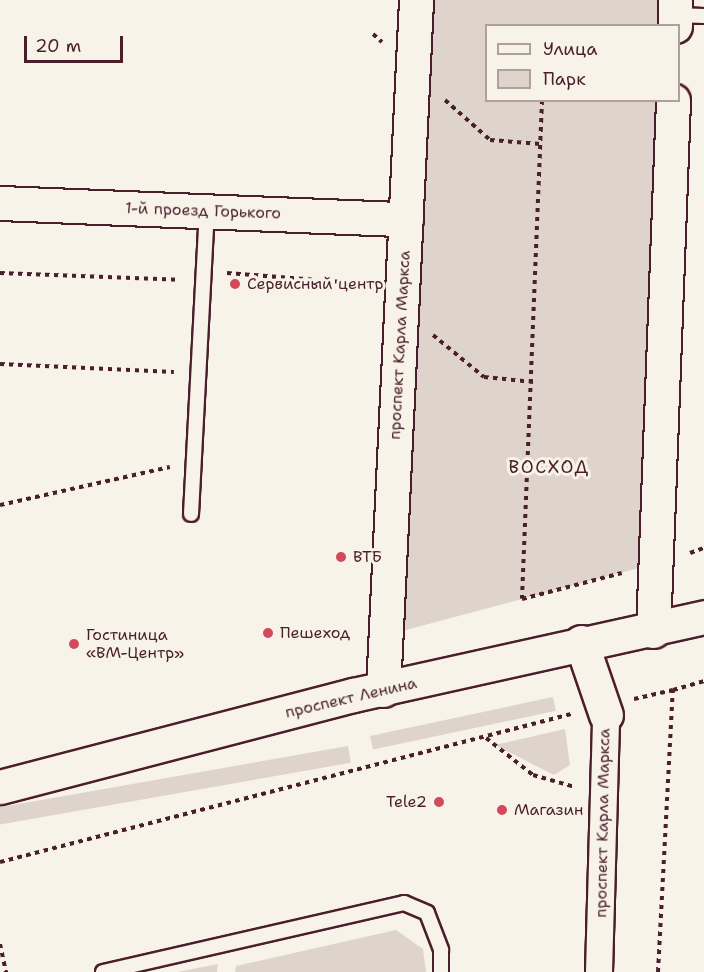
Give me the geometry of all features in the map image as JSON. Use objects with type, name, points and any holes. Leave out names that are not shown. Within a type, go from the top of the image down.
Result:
[{"type":"street","name":"проспект Карла Маркса","points":[[383,690],[416,0]]},
{"type":"street","points":[[652,631],[673,102]]},
{"type":"street","name":"1-й проезд Горького","points":[[0,203],[406,219]]},
{"type":"street","name":"проспект Ленина","points":[[0,787],[581,642],[652,631],[704,617]]},
{"type":"street","name":"проспект Карла Маркса","points":[[581,642],[604,710],[599,972]]},
{"type":"lane","points":[[191,514],[207,211]]},
{"type":"lane","points":[[103,972],[404,903],[427,913],[441,950],[441,972]]},
{"type":"path","points":[[373,34],[490,141],[541,144]]},
{"type":"path","points":[[542,102],[534,382],[522,599],[654,564],[704,548]]},
{"type":"path","points":[[0,273],[192,281],[204,275],[362,279],[484,377],[534,382]]},
{"type":"path","points":[[0,364],[199,374]]},
{"type":"path","points":[[0,505],[194,462]]},
{"type":"path","points":[[0,862],[485,738],[604,710],[704,681]]},
{"type":"path","points":[[658,972],[673,690]]},
{"type":"path","points":[[485,738],[533,775],[604,795]]},
{"type":"path","points":[[0,944],[6,972]]},
{"type":"green space","points":[[416,0],[675,0],[675,24],[485,24],[485,102],[673,102],[654,564],[387,635]]},
{"type":"green space","points":[[553,697],[556,711],[373,750],[370,736]]},
{"type":"green space","points":[[565,729],[570,765],[554,775],[495,745]]},
{"type":"green space","points":[[348,746],[351,763],[0,825],[0,807]]},
{"type":"green space","points":[[396,930],[423,949],[426,972],[235,972],[236,966]]},
{"type":"green space","points":[[218,964],[217,972],[177,972]]},
{"type":"place","name":"Сервисный центр","points":[[235,284]]},
{"type":"place","name":"ВТБ","points":[[341,557]]},
{"type":"place","name":"Пешеход","points":[[268,633]]},
{"type":"place","name":"Гостиница «ВМ-Центр»","points":[[74,644]]},
{"type":"place","name":"Tele2","points":[[439,802]]},
{"type":"place","name":"Магазин","points":[[502,810]]},
{"type":"district","name":"ВОСХОД","points":[[549,467]]}]
